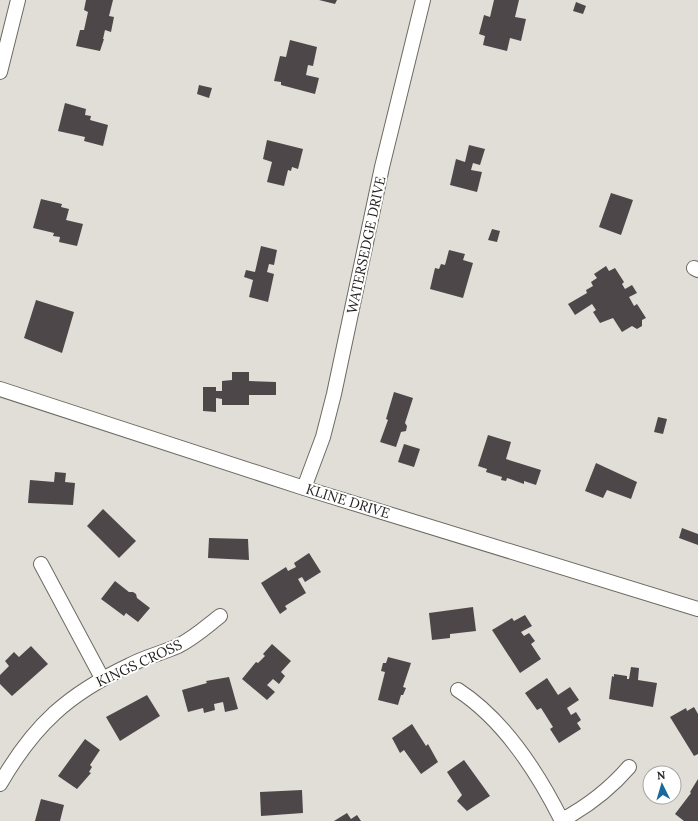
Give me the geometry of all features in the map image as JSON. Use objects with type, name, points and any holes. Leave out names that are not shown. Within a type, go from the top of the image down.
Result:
[{"type":"street","points":[[0,72],[18,0]]},
{"type":"street","name":"WATERSEDGE DRIVE","points":[[304,488],[323,437],[334,394],[382,167],[423,0]]},
{"type":"street","name":"KLINE DRIVE","points":[[0,389],[304,488],[698,609]]},
{"type":"street","points":[[42,564],[102,678]]},
{"type":"street","name":"KINGS CROSS","points":[[0,784],[33,734],[54,712],[78,693],[102,678],[131,664],[177,646],[198,634],[220,616]]},
{"type":"street","points":[[458,690],[476,703],[499,724],[547,793],[562,821],[580,811],[605,792],[629,767]]},
{"type":"building","points":[[86,0],[113,0],[109,16],[114,17],[111,32],[105,30],[100,51],[76,46],[80,30],[84,30],[88,12],[84,10]]},
{"type":"building","points":[[319,0],[337,0],[335,4]]},
{"type":"building","points":[[494,0],[519,0],[515,17],[526,19],[521,41],[510,38],[507,51],[483,45],[485,36],[479,34],[484,15],[490,17]]},
{"type":"building","points":[[576,2],[586,6],[583,14],[573,11]]},
{"type":"building","points":[[290,40],[317,47],[313,66],[308,65],[306,75],[319,78],[315,94],[281,85],[281,82],[274,81],[280,56],[286,57]]},
{"type":"building","points":[[199,85],[212,88],[209,98],[197,94]]},
{"type":"building","points":[[65,103],[86,109],[85,115],[91,116],[90,120],[108,125],[103,146],[84,141],[85,137],[58,131]]},
{"type":"building","points":[[267,140],[303,149],[298,169],[292,167],[291,171],[288,170],[284,186],[267,182],[272,162],[263,159]]},
{"type":"building","points":[[469,145],[485,149],[480,165],[473,163],[471,170],[482,172],[477,192],[450,185],[456,159],[465,162]]},
{"type":"building","points":[[611,193],[633,200],[621,235],[599,227]]},
{"type":"building","points":[[41,199],[62,204],[61,207],[69,209],[66,220],[83,224],[77,246],[59,242],[60,237],[53,236],[54,233],[33,228]]},
{"type":"building","points":[[492,229],[500,231],[497,242],[488,240]]},
{"type":"building","points":[[261,246],[277,250],[274,265],[269,264],[267,272],[274,274],[268,302],[249,297],[253,280],[244,277],[246,270],[255,272]]},
{"type":"building","points":[[449,250],[465,254],[463,260],[473,263],[463,298],[430,289],[435,268],[439,269],[441,264],[445,265]]},
{"type":"building","points":[[606,266],[609,271],[615,268],[624,282],[622,284],[625,289],[632,285],[637,293],[629,297],[634,306],[637,304],[646,318],[642,320],[642,326],[637,329],[632,326],[622,332],[613,318],[600,323],[593,312],[596,310],[592,304],[575,315],[568,304],[587,293],[586,290],[593,286],[591,282],[597,278],[594,274]]},
{"type":"building","points":[[36,300],[74,312],[62,353],[24,338]]},
{"type":"building","points":[[232,372],[249,372],[249,381],[276,382],[276,395],[249,395],[249,405],[222,405],[222,399],[216,398],[216,412],[203,411],[203,387],[216,387],[216,391],[222,391],[222,381],[232,380]]},
{"type":"building","points":[[394,392],[413,398],[405,423],[407,426],[406,431],[401,432],[396,447],[380,442],[388,420],[386,419]]},
{"type":"building","points":[[658,417],[667,419],[663,434],[654,432]]},
{"type":"building","points":[[488,435],[511,442],[506,459],[541,470],[536,485],[524,481],[524,484],[507,478],[506,481],[501,480],[502,477],[486,472],[487,469],[478,466]]},
{"type":"building","points":[[404,444],[420,449],[414,467],[398,462]]},
{"type":"building","points":[[596,463],[637,482],[631,499],[607,490],[603,498],[585,491]]},
{"type":"building","points":[[55,472],[66,473],[65,482],[75,483],[73,505],[28,503],[30,480],[54,482]]},
{"type":"building","points":[[103,509],[136,541],[119,558],[87,526]]},
{"type":"building","points":[[682,528],[698,534],[698,545],[679,538]]},
{"type":"building","points":[[209,538],[248,539],[249,560],[208,558]]},
{"type":"building","points":[[309,553],[321,572],[305,582],[302,577],[298,579],[306,593],[285,606],[287,609],[280,614],[261,583],[286,567],[288,571],[296,567],[294,563]]},
{"type":"building","points":[[115,581],[129,592],[136,594],[137,598],[150,608],[138,622],[126,613],[124,616],[101,599]]},
{"type":"building","points":[[473,607],[476,631],[450,634],[450,638],[432,640],[429,613]]},
{"type":"building","points":[[525,615],[532,626],[521,632],[524,636],[529,633],[535,641],[531,644],[541,659],[520,673],[492,630],[512,618],[514,621]]},
{"type":"building","points":[[272,644],[291,661],[281,672],[285,676],[279,684],[273,679],[267,685],[275,692],[267,700],[242,679],[256,662],[258,663],[265,656],[263,654]]},
{"type":"building","points":[[31,646],[48,664],[12,696],[0,684],[0,675],[9,666],[5,661],[14,652],[19,657]]},
{"type":"building","points":[[388,657],[411,663],[403,687],[406,688],[403,695],[401,695],[398,705],[378,700],[385,672],[381,671],[383,663],[386,663]]},
{"type":"building","points":[[631,667],[639,668],[638,680],[657,683],[653,707],[609,699],[612,676],[614,677],[614,674],[627,676],[627,679],[629,679]]},
{"type":"building","points":[[229,677],[238,709],[225,712],[223,702],[214,704],[215,710],[204,713],[203,708],[188,712],[182,690],[207,683],[206,681]]},
{"type":"building","points":[[547,678],[558,695],[570,687],[579,700],[567,708],[571,715],[576,712],[581,720],[577,723],[581,729],[559,743],[550,729],[553,727],[541,708],[537,710],[525,693]]},
{"type":"building","points":[[147,695],[160,716],[120,741],[106,717]]},
{"type":"building","points":[[694,707],[698,714],[698,754],[694,756],[670,717],[686,708],[687,711]]},
{"type":"building","points":[[412,724],[426,746],[428,744],[438,762],[421,774],[404,750],[400,753],[392,738]]},
{"type":"building","points":[[85,739],[100,750],[90,765],[92,767],[89,772],[91,773],[77,789],[58,776]]},
{"type":"building","points":[[464,760],[490,796],[467,811],[457,801],[462,795],[447,772]]},
{"type":"building","points":[[698,779],[698,821],[684,821],[675,814],[691,793],[690,792]]},
{"type":"building","points":[[302,790],[303,813],[261,816],[260,792]]},
{"type":"building","points":[[41,799],[64,805],[60,821],[35,821]]},
{"type":"building","points":[[347,813],[351,819],[357,815],[361,821],[334,821]]}]
